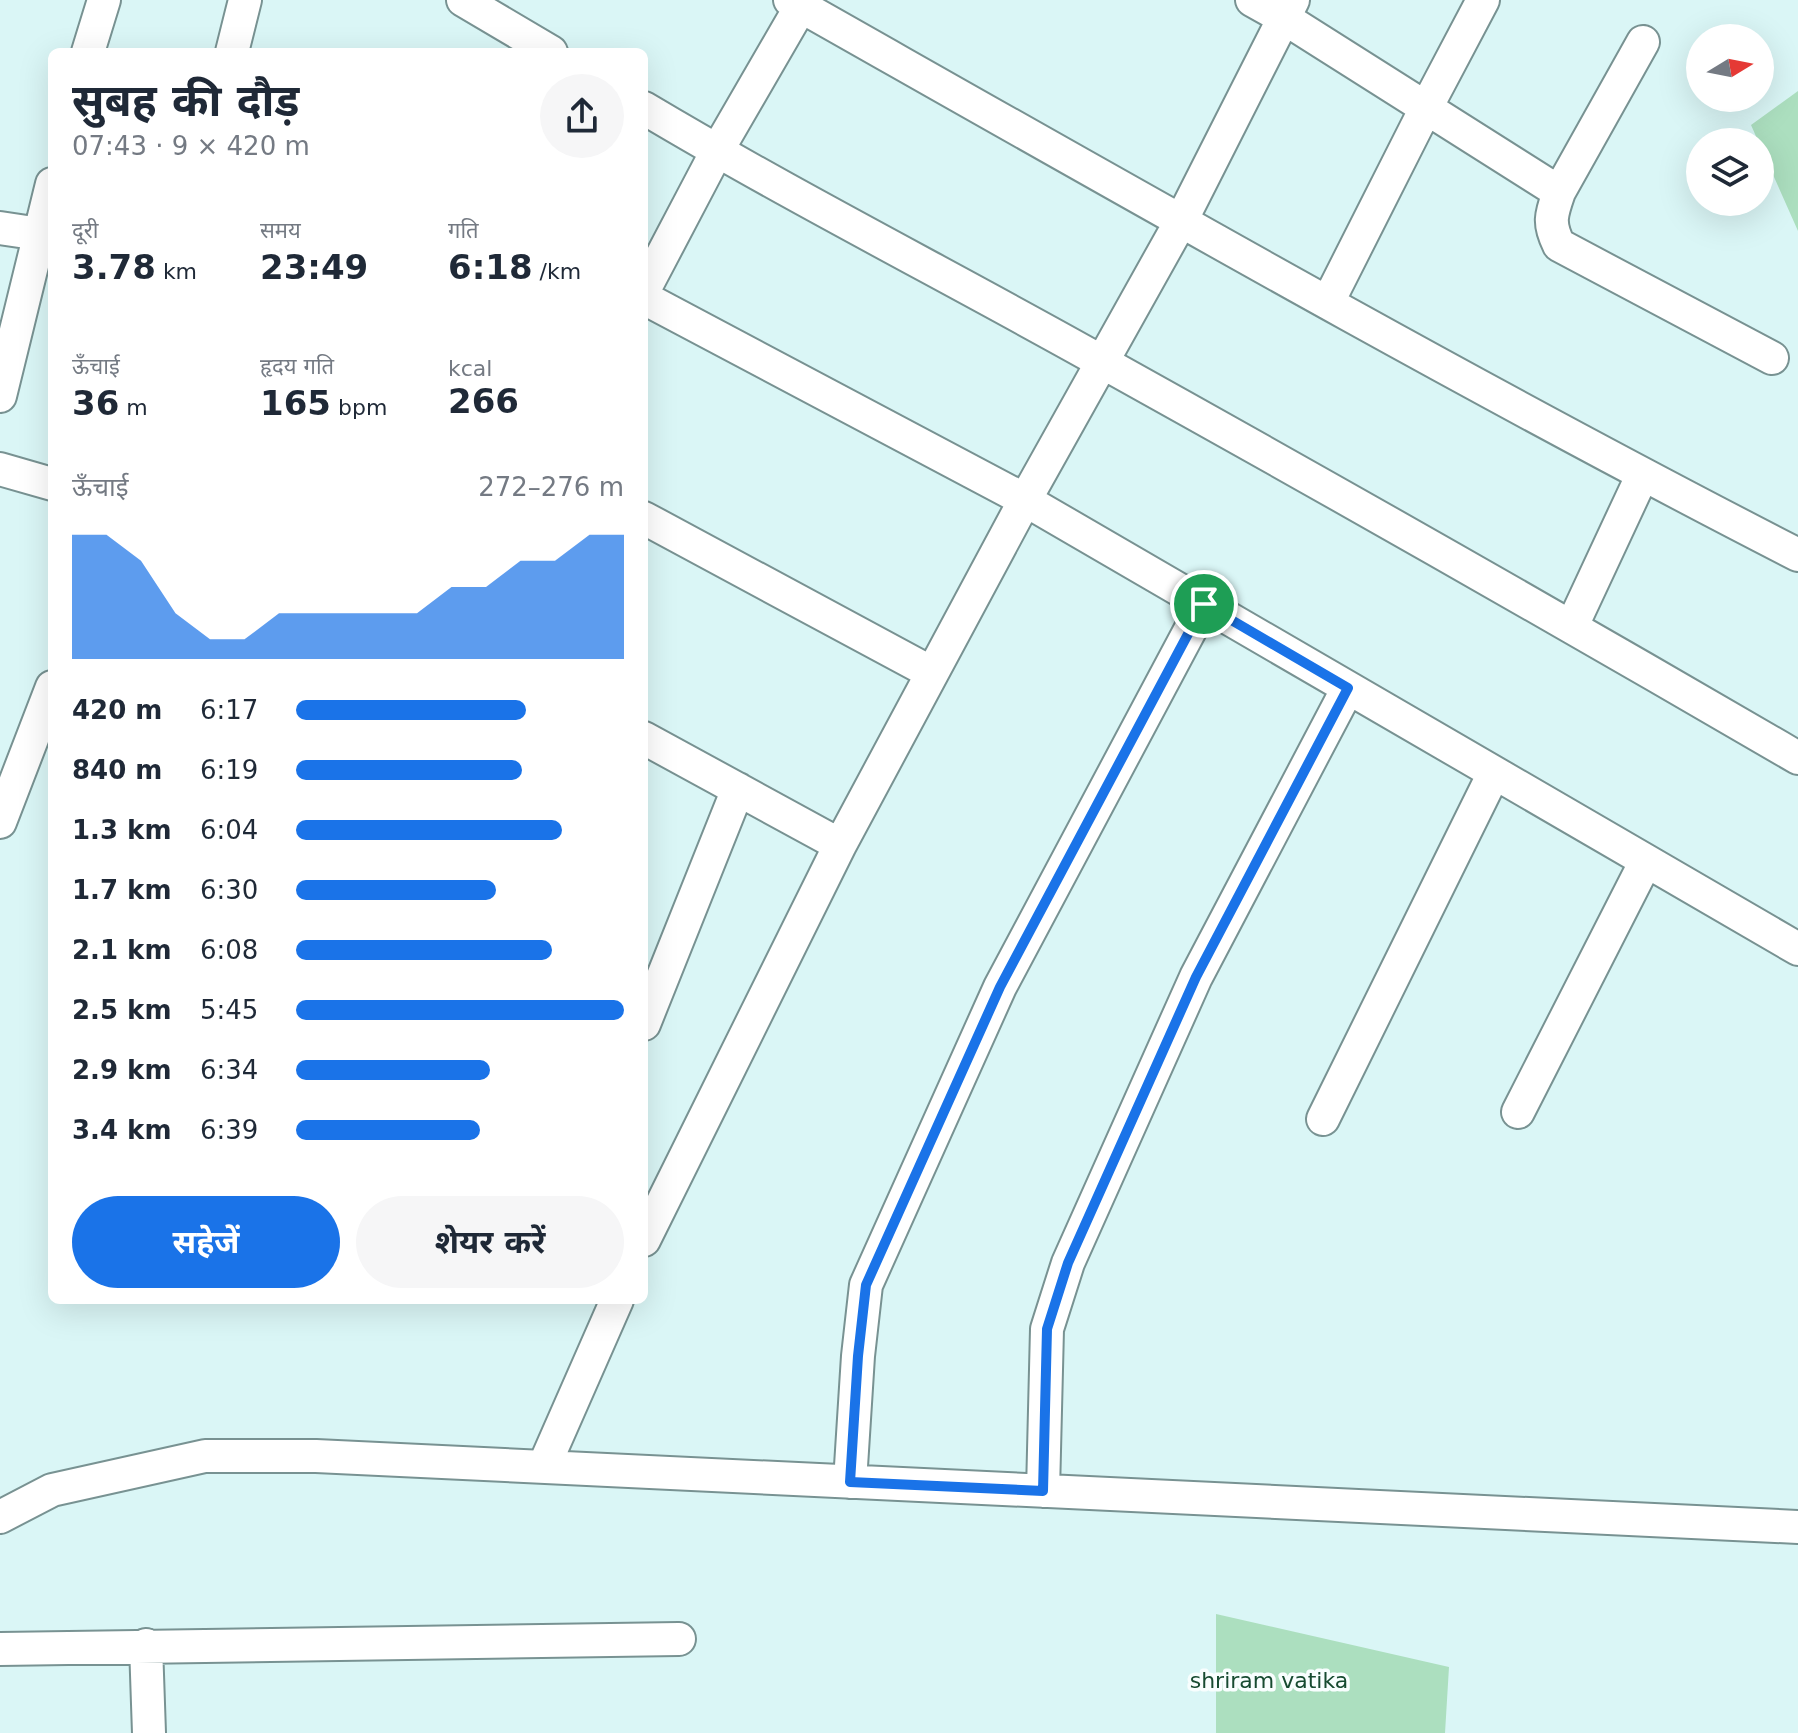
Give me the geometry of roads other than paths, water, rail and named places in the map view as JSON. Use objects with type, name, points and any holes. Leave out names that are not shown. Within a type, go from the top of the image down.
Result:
[{"type":"street","points":[[89,48],[104,0]]},
{"type":"street","points":[[233,48],[245,0]]},
{"type":"street","points":[[463,0],[544,48]]},
{"type":"street","points":[[1252,0],[1288,9],[1426,108],[1559,192]]},
{"type":"street","points":[[1328,302],[1483,0]]},
{"type":"street","points":[[648,282],[795,3],[1642,476],[1798,555]]},
{"type":"street","points":[[648,1232],[840,845],[1025,500],[1181,221],[1288,9]]},
{"type":"street","points":[[1643,42],[1559,192],[1551,217],[1552,231],[1559,245],[1772,358]]},
{"type":"street","points":[[648,110],[1572,626],[1798,758]]},
{"type":"street","points":[[0,396],[4,364],[48,201]]},
{"type":"street","points":[[0,228],[40,234]]},
{"type":"street","points":[[648,300],[1025,500],[1798,949]]},
{"type":"street","points":[[0,469],[48,483]]},
{"type":"street","points":[[1572,626],[1642,476]]},
{"type":"street","points":[[648,520],[932,673]]},
{"type":"street","points":[[850,1482],[866,1285],[1000,987],[1204,604]]},
{"type":"street","points":[[1043,1491],[1047,1329],[1068,1263],[1196,977],[1348,688]]},
{"type":"street","points":[[0,822],[48,697]]},
{"type":"street","points":[[648,740],[840,845]]},
{"type":"street","points":[[1323,1119],[1494,773]]},
{"type":"street","points":[[648,1014],[738,789]]},
{"type":"street","points":[[1518,1112],[1646,861]]},
{"type":"street","points":[[544,1466],[615,1304]]},
{"type":"street","points":[[0,1517],[52,1490],[205,1456],[316,1456],[1798,1527]]},
{"type":"street","points":[[0,1649],[679,1639]]},
{"type":"street","points":[[146,1645],[149,1733]]},
{"type":"park label","name":"shriram vatika","points":[[1269,1680]]}]
